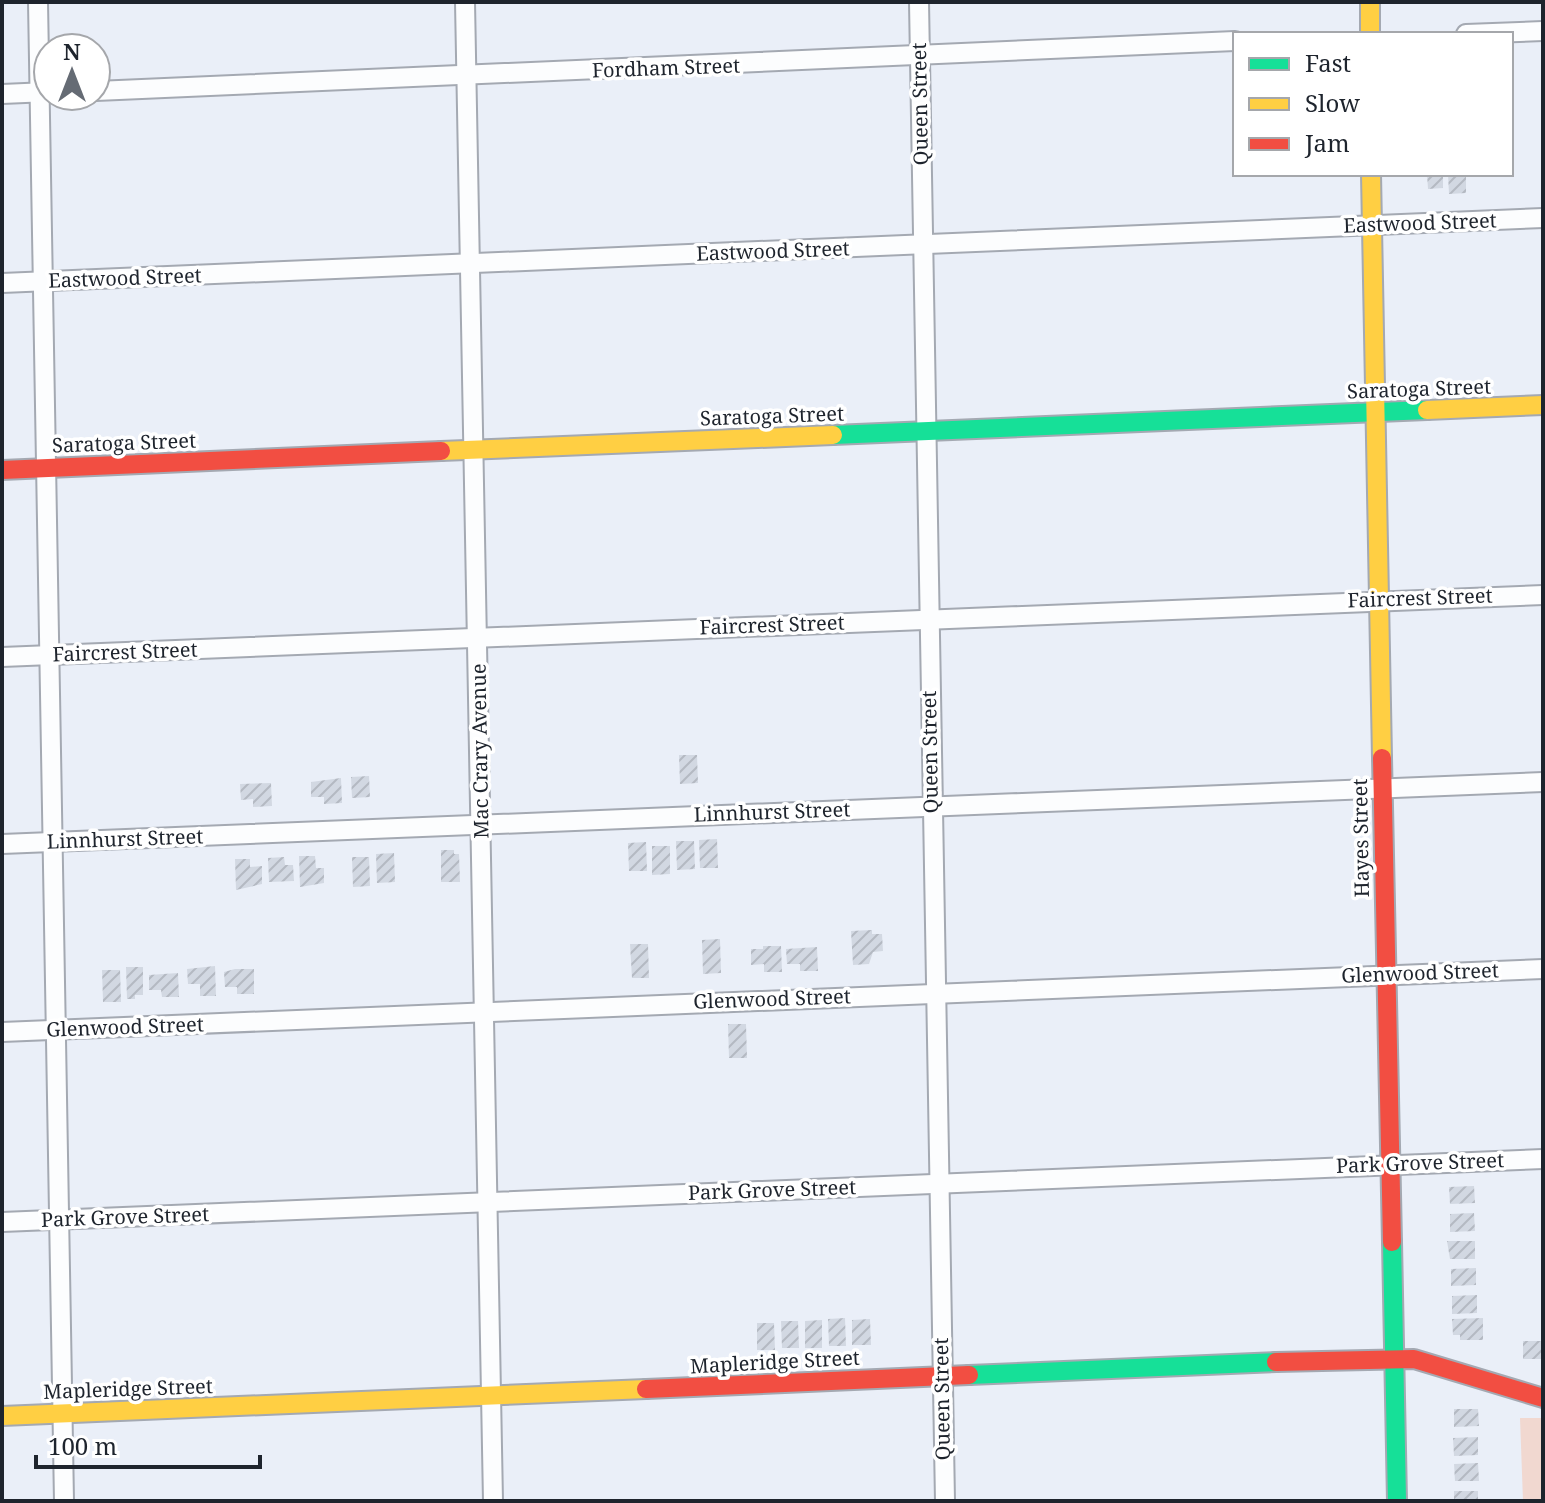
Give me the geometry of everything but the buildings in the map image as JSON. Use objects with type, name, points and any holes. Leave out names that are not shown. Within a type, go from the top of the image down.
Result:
[{"type":"street","points":[[38,2],[40,32]]},
{"type":"street","name":"Mac Crary Avenue","points":[[465,2],[493,1501]]},
{"type":"street","name":"Queen Street","points":[[919,2],[945,1501]]},
{"type":"street","points":[[1370,2],[1370,32]]},
{"type":"street","points":[[1513,32],[1543,31]]},
{"type":"street","name":"Fordham Street","points":[[112,90],[1233,41]]},
{"type":"street","points":[[2,94],[32,93]]},
{"type":"street","points":[[44,112],[42,282],[64,1501]]},
{"type":"street","name":"Hayes Street","points":[[1371,176],[1397,1501]]},
{"type":"street","name":"Eastwood Street","points":[[2,283],[1543,218]]},
{"type":"street","name":"Saratoga Street","points":[[2,470],[1543,405]]},
{"type":"street","name":"Faircrest Street","points":[[2,657],[1379,599],[1543,595]]},
{"type":"street","name":"Linnhurst Street","points":[[2,844],[1382,786],[1543,782]]},
{"type":"street","name":"Glenwood Street","points":[[2,1032],[1543,969]]},
{"type":"street","name":"Park Grove Street","points":[[2,1222],[1543,1159]]},
{"type":"street","name":"Mapleridge Street","points":[[2,1416],[1394,1357],[1438,1362],[1497,1388],[1543,1398]]},
{"type":"shaded area","points":[[1520,1418],[1543,1418],[1543,1501],[1523,1501]]},
{"type":"traffic: fast","points":[[833,435],[1427,410]]},
{"type":"traffic: fast","points":[[1392,1242],[1397,1501]]},
{"type":"traffic: fast","points":[[969,1375],[1276,1362]]},
{"type":"traffic: slow","points":[[1370,2],[1370,32]]},
{"type":"traffic: slow","points":[[1371,176],[1382,758]]},
{"type":"traffic: slow","points":[[1427,410],[1543,405]]},
{"type":"traffic: slow","points":[[441,451],[833,435]]},
{"type":"traffic: slow","points":[[2,1416],[646,1389]]},
{"type":"traffic: jam","points":[[2,470],[441,451]]},
{"type":"traffic: jam","points":[[1382,758],[1392,1242]]},
{"type":"traffic: jam","points":[[1276,1362],[1414,1359],[1543,1398]]},
{"type":"traffic: jam","points":[[646,1389],[969,1375]]}]
